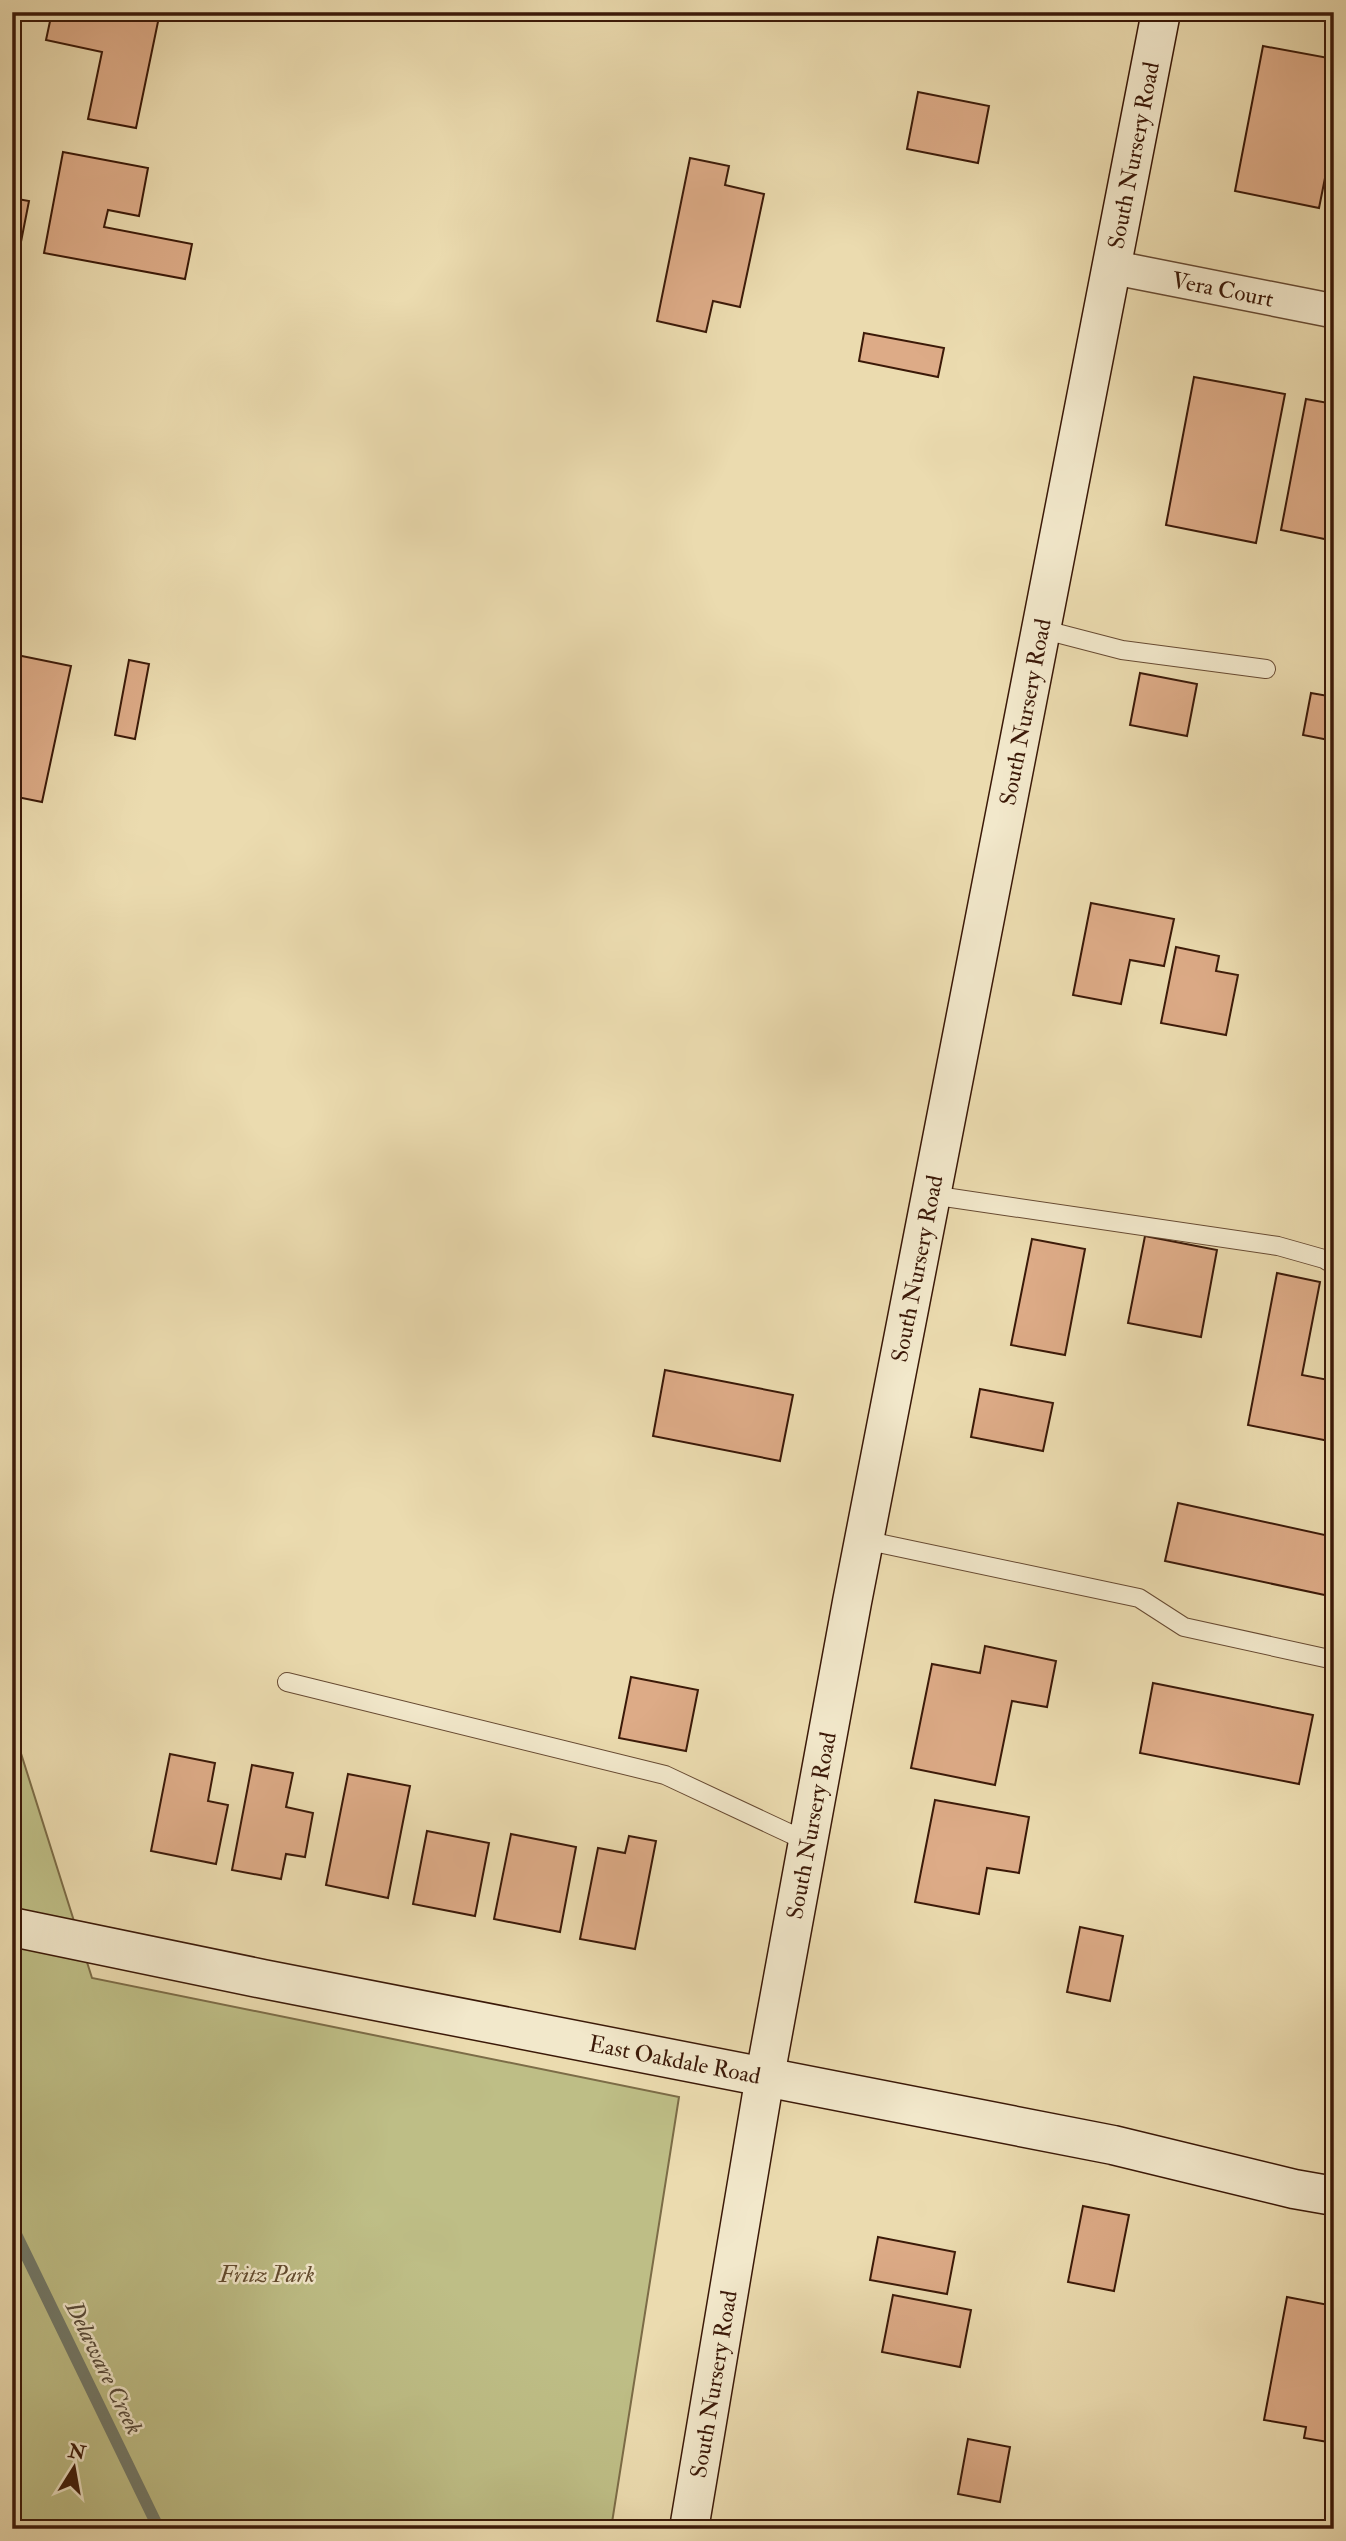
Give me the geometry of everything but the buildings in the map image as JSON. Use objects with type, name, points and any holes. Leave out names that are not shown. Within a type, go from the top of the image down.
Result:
[{"type":"street","name":"South Nursery Road","points":[[689,2529],[765,2076],[864,1540],[1161,12]]},
{"type":"street","name":"Vera Court","points":[[1111,267],[1334,311]]},
{"type":"street","name":"East Oakdale Road","points":[[12,1927],[276,1982],[1113,2145],[1334,2196]]},
{"type":"lane","points":[[1041,629],[1122,650],[1266,669]]},
{"type":"lane","points":[[931,1195],[1278,1246],[1324,1259],[1334,1265]]},
{"type":"lane","points":[[864,1540],[1139,1598],[1184,1627],[1334,1660]]},
{"type":"lane","points":[[287,1682],[665,1775],[808,1842]]},
{"type":"green space","name":"Fritz Park","points":[[12,1725],[92,1978],[679,2097],[611,2529],[12,2529]]},
{"type":"waterway","name":"Delaware Creek","points":[[12,2226],[159,2529]]}]
